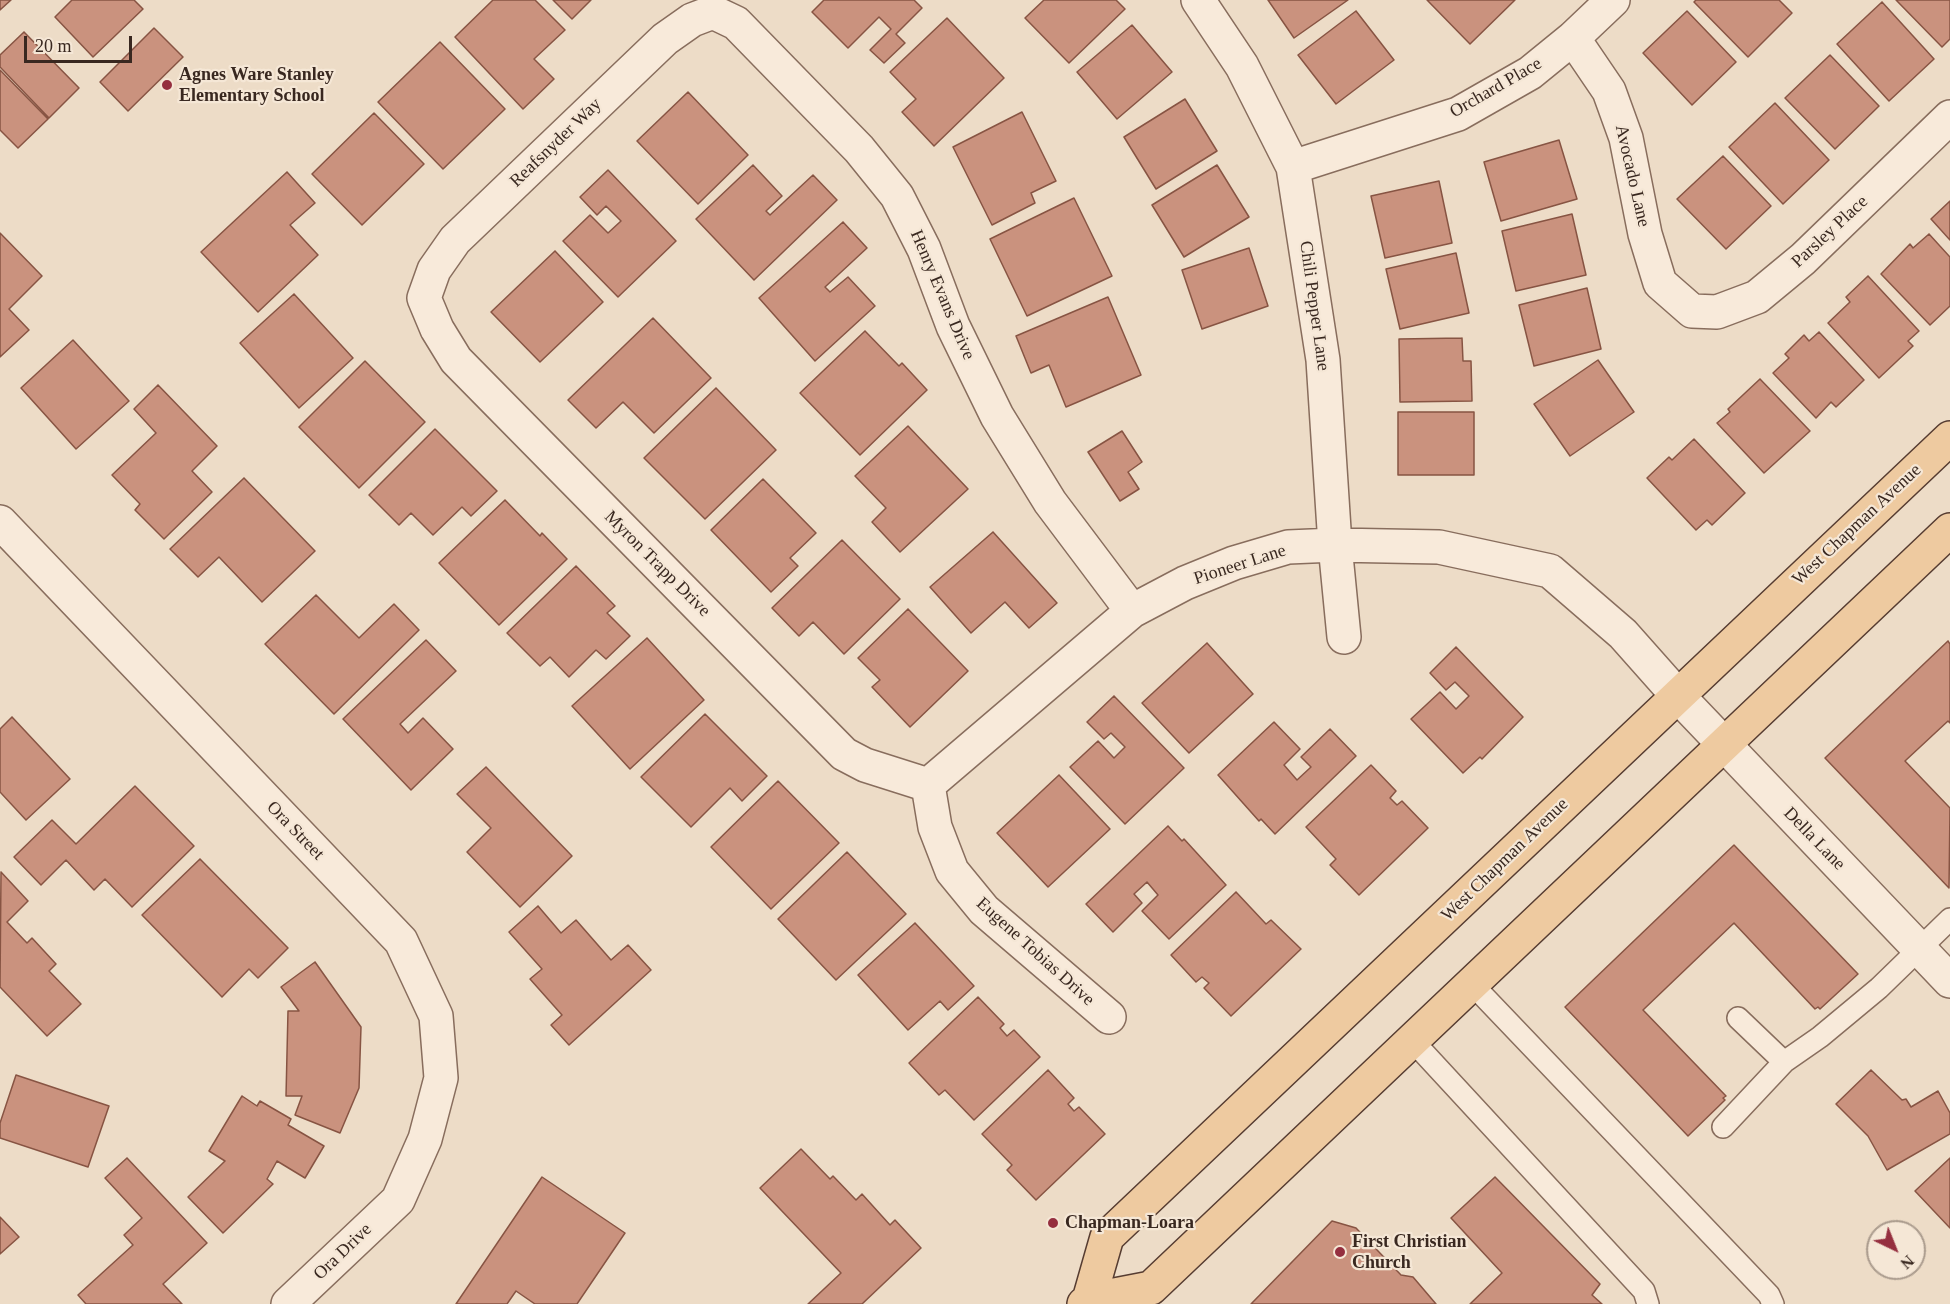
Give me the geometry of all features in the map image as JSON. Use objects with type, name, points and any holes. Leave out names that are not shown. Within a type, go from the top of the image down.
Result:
[{"type":"main road","name":"West Chapman Avenue","points":[[1950,438],[1107,1237],[1087,1302],[1151,1288],[1950,530]]},
{"type":"street","name":"Chili Pepper Lane","points":[[1198,0],[1242,66],[1293,167],[1323,360],[1335,544],[1344,637]]},
{"type":"street","name":"Orchard Place","points":[[1293,167],[1458,114],[1530,73],[1574,38],[1613,0]]},
{"type":"street","name":"Reafsnyder Way","points":[[424,298],[434,270],[455,240],[665,39],[692,20],[713,12]]},
{"type":"street","name":"Henry Evans Drive","points":[[713,12],[736,23],[752,37],[859,149],[897,196],[924,249],[953,326],[997,416],[1050,502],[1132,611]]},
{"type":"street","name":"Avocado Lane","points":[[1574,38],[1609,91],[1626,138],[1645,234],[1660,283],[1692,311]]},
{"type":"street","name":"Parsley Place","points":[[1692,311],[1717,312],[1757,297],[1803,259],[1950,117]]},
{"type":"street","name":"Myron Trapp Drive","points":[[424,298],[436,329],[456,360],[844,754],[865,765],[928,785]]},
{"type":"street","name":"Ora Street","points":[[0,522],[400,941],[436,1016],[441,1078],[425,1139],[398,1200]]},
{"type":"street","name":"Pioneer Lane","points":[[928,785],[1132,611],[1185,583],[1234,563],[1288,548],[1335,544],[1439,547],[1550,571],[1623,634],[1678,696]]},
{"type":"street","name":"Della Lane","points":[[1678,696],[1950,981]]},
{"type":"street","name":"Eugene Tobias Drive","points":[[928,785],[935,827],[952,871],[984,910],[1109,1017]]},
{"type":"street","name":"Ora Drive","points":[[288,1304],[398,1200]]},
{"type":"lane","points":[[1723,1127],[1784,1062],[1820,1037],[1920,949],[1950,919]]},
{"type":"lane","points":[[1471,983],[1768,1295],[1773,1304]]},
{"type":"lane","points":[[1738,1018],[1784,1062]]},
{"type":"lane","points":[[1411,1039],[1644,1291],[1648,1304]]},
{"type":"building","points":[[0,0],[11,0],[0,10]]},
{"type":"building","points":[[72,0],[134,0],[143,9],[93,57],[55,17]]},
{"type":"building","points":[[493,0],[535,0],[565,30],[534,59],[554,79],[523,109],[455,37]]},
{"type":"building","points":[[553,0],[591,0],[572,19]]},
{"type":"building","points":[[824,0],[914,0],[922,8],[896,34],[905,43],[884,63],[870,50],[891,29],[879,17],[848,48],[812,12]]},
{"type":"building","points":[[1044,0],[1116,0],[1125,9],[1069,63],[1025,18]]},
{"type":"building","points":[[1268,0],[1348,0],[1294,38]]},
{"type":"building","points":[[1427,0],[1515,0],[1470,44]]},
{"type":"building","points":[[1696,0],[1779,0],[1792,13],[1748,57],[1694,2]]},
{"type":"building","points":[[1896,0],[1950,0],[1950,39],[1942,47]]},
{"type":"building","points":[[1882,2],[1934,59],[1889,101],[1837,44]]},
{"type":"building","points":[[1356,11],[1394,60],[1336,104],[1298,55]]},
{"type":"building","points":[[1687,11],[1736,62],[1692,105],[1643,53]]},
{"type":"building","points":[[947,18],[1004,78],[934,146],[902,112],[916,99],[890,72]]},
{"type":"building","points":[[1132,25],[1172,72],[1117,119],[1077,72]]},
{"type":"building","points":[[154,28],[183,57],[128,111],[100,82]]},
{"type":"building","points":[[24,32],[79,88],[49,118],[0,67],[0,55]]},
{"type":"building","points":[[440,42],[505,109],[443,169],[378,102]]},
{"type":"building","points":[[1830,55],[1879,106],[1835,149],[1785,98]]},
{"type":"building","points":[[0,70],[48,119],[18,148],[0,130]]},
{"type":"building","points":[[688,92],[748,155],[698,204],[637,141]]},
{"type":"building","points":[[1185,99],[1217,151],[1156,189],[1124,137]]},
{"type":"building","points":[[1775,103],[1829,160],[1783,204],[1729,147]]},
{"type":"building","points":[[1022,112],[1056,181],[1031,193],[1035,203],[992,225],[953,147]]},
{"type":"building","points":[[374,113],[424,164],[362,225],[312,174]]},
{"type":"building","points":[[1559,140],[1577,199],[1501,221],[1484,162]]},
{"type":"building","points":[[1723,156],[1771,206],[1726,249],[1677,199]]},
{"type":"building","points":[[753,165],[782,196],[766,211],[770,215],[813,175],[837,200],[754,280],[696,219]]},
{"type":"building","points":[[1217,165],[1249,217],[1184,257],[1152,205]]},
{"type":"building","points":[[608,170],[676,241],[618,297],[563,241],[590,215],[608,233],[621,221],[606,206],[597,215],[580,197]]},
{"type":"building","points":[[287,172],[315,203],[290,225],[318,255],[258,312],[201,252]]},
{"type":"building","points":[[1439,181],[1452,243],[1385,258],[1371,196]]},
{"type":"building","points":[[1074,198],[1112,276],[1027,316],[990,239]]},
{"type":"building","points":[[1950,201],[1950,240],[1931,219]]},
{"type":"building","points":[[1572,214],[1586,275],[1516,291],[1502,231]]},
{"type":"building","points":[[843,222],[867,248],[825,287],[830,292],[848,277],[875,306],[815,361],[759,298]]},
{"type":"building","points":[[0,233],[42,276],[9,309],[29,330],[0,357]]},
{"type":"building","points":[[1929,234],[1950,257],[1950,306],[1930,325],[1881,274],[1910,244],[1913,248]]},
{"type":"building","points":[[1249,248],[1268,306],[1202,329],[1182,270]]},
{"type":"building","points":[[555,251],[603,302],[540,362],[491,312]]},
{"type":"building","points":[[1456,253],[1469,313],[1400,329],[1386,269]]},
{"type":"building","points":[[1868,276],[1919,331],[1908,341],[1913,346],[1879,378],[1828,323],[1850,302],[1846,297]]},
{"type":"building","points":[[1587,288],[1601,349],[1534,366],[1519,305]]},
{"type":"building","points":[[294,294],[353,358],[299,408],[240,343]]},
{"type":"building","points":[[1108,297],[1141,375],[1066,407],[1049,365],[1031,373],[1016,336]]},
{"type":"building","points":[[653,318],[711,378],[654,433],[623,402],[596,428],[568,400]]},
{"type":"building","points":[[865,331],[899,366],[902,363],[927,390],[860,455],[800,393]]},
{"type":"building","points":[[1819,332],[1864,380],[1836,407],[1831,402],[1816,418],[1773,373],[1789,358],[1785,354],[1804,335],[1809,341]]},
{"type":"building","points":[[1462,338],[1463,361],[1471,361],[1472,401],[1400,402],[1399,339]]},
{"type":"building","points":[[73,340],[129,401],[76,449],[21,388]]},
{"type":"building","points":[[1598,360],[1634,412],[1570,456],[1534,404]]},
{"type":"building","points":[[365,361],[425,422],[359,488],[299,427]]},
{"type":"building","points":[[1760,379],[1810,431],[1764,473],[1717,423],[1730,412],[1728,409]]},
{"type":"building","points":[[158,385],[217,446],[192,471],[212,492],[164,539],[135,510],[140,504],[112,475],[156,433],[134,409]]},
{"type":"building","points":[[716,388],[776,450],[705,519],[644,458]]},
{"type":"building","points":[[1398,412],[1474,412],[1474,475],[1398,475]]},
{"type":"building","points":[[908,426],[968,489],[900,552],[872,522],[886,508],[855,476]]},
{"type":"building","points":[[435,429],[497,491],[471,516],[462,507],[433,535],[411,513],[399,525],[369,495]]},
{"type":"building","points":[[1122,431],[1142,462],[1128,472],[1139,489],[1120,501],[1088,452]]},
{"type":"building","points":[[1694,439],[1745,493],[1712,525],[1707,520],[1696,530],[1647,478],[1669,457],[1672,460]]},
{"type":"building","points":[[244,478],[315,551],[262,602],[219,557],[198,577],[170,549]]},
{"type":"building","points":[[763,479],[816,533],[790,558],[798,566],[771,592],[711,530]]},
{"type":"building","points":[[505,500],[540,536],[542,533],[567,559],[499,625],[439,563]]},
{"type":"building","points":[[993,532],[1057,603],[1029,628],[1005,602],[971,633],[930,587]]},
{"type":"building","points":[[842,540],[900,599],[844,654],[813,622],[799,636],[772,608]]},
{"type":"building","points":[[576,566],[615,606],[607,613],[630,636],[606,659],[596,650],[569,677],[550,657],[540,666],[507,633]]},
{"type":"building","points":[[316,595],[359,638],[394,604],[419,630],[334,714],[265,644]]},
{"type":"building","points":[[908,609],[968,671],[910,727],[872,687],[880,680],[858,658]]},
{"type":"building","points":[[647,638],[704,700],[630,769],[572,706]]},
{"type":"building","points":[[426,640],[456,671],[400,724],[408,733],[423,718],[453,749],[411,790],[343,719]]},
{"type":"building","points":[[1948,641],[1950,644],[1950,723],[1948,721],[1905,761],[1950,808],[1949,888],[1825,758]]},
{"type":"building","points":[[1207,643],[1253,694],[1189,753],[1142,703]]},
{"type":"building","points":[[1456,647],[1523,717],[1482,759],[1480,757],[1463,773],[1411,719],[1440,692],[1456,709],[1469,696],[1455,682],[1446,690],[1430,673]]},
{"type":"building","points":[[1114,696],[1184,768],[1125,824],[1070,767],[1098,741],[1114,758],[1125,747],[1111,733],[1104,739],[1087,722]]},
{"type":"building","points":[[705,714],[767,776],[742,801],[730,788],[691,827],[641,777]]},
{"type":"building","points":[[12,717],[70,779],[26,820],[0,792],[0,729]]},
{"type":"building","points":[[1274,722],[1300,749],[1284,765],[1297,780],[1311,767],[1301,757],[1330,729],[1356,756],[1275,834],[1261,819],[1259,821],[1218,775]]},
{"type":"building","points":[[1371,765],[1396,791],[1390,798],[1397,805],[1402,801],[1428,828],[1359,895],[1330,865],[1336,859],[1306,827]]},
{"type":"building","points":[[486,767],[572,856],[520,907],[467,852],[491,828],[457,794]]},
{"type":"building","points":[[1059,775],[1110,829],[1048,887],[997,833]]},
{"type":"building","points":[[778,781],[839,843],[771,909],[711,847]]},
{"type":"building","points":[[135,786],[194,846],[132,907],[105,879],[94,890],[66,860],[41,885],[14,857],[52,820],[76,844]]},
{"type":"building","points":[[1168,826],[1182,841],[1184,839],[1226,885],[1169,939],[1142,911],[1158,895],[1147,882],[1134,894],[1142,903],[1113,932],[1086,904]]},
{"type":"building","points":[[1734,845],[1858,974],[1820,1009],[1818,1007],[1815,1009],[1734,923],[1643,1010],[1726,1096],[1723,1098],[1725,1100],[1688,1136],[1565,1007]]},
{"type":"building","points":[[847,852],[906,914],[836,980],[778,919]]},
{"type":"building","points":[[200,859],[288,948],[258,978],[249,969],[222,997],[142,915]]},
{"type":"building","points":[[1,872],[28,901],[7,922],[27,943],[32,938],[56,964],[49,971],[81,1004],[47,1036],[0,987]]},
{"type":"building","points":[[1236,892],[1266,924],[1271,920],[1301,949],[1231,1016],[1204,988],[1209,983],[1202,977],[1196,982],[1171,955]]},
{"type":"building","points":[[538,906],[561,933],[576,920],[611,960],[628,945],[651,970],[569,1045],[551,1025],[562,1015],[530,979],[542,969],[509,932]]},
{"type":"building","points":[[915,923],[974,986],[948,1010],[940,1001],[908,1030],[858,975]]},
{"type":"building","points":[[315,962],[361,1027],[359,1088],[340,1133],[295,1115],[302,1096],[286,1096],[288,1011],[299,1011],[281,987]]},
{"type":"building","points":[[978,997],[1004,1024],[1000,1028],[1007,1036],[1014,1030],[1040,1057],[974,1120],[945,1090],[939,1095],[909,1063]]},
{"type":"building","points":[[1048,1070],[1074,1098],[1068,1104],[1074,1111],[1079,1107],[1105,1134],[1036,1200],[1007,1170],[1012,1165],[982,1134]]},
{"type":"building","points":[[1871,1070],[1902,1100],[1906,1099],[1911,1107],[1938,1091],[1950,1113],[1950,1134],[1887,1170],[1868,1136],[1836,1104]]},
{"type":"building","points":[[16,1075],[109,1106],[88,1167],[0,1138],[0,1123]]},
{"type":"building","points":[[242,1096],[257,1106],[260,1101],[291,1119],[288,1125],[324,1146],[305,1178],[277,1161],[267,1179],[273,1184],[223,1233],[188,1197],[225,1161],[209,1151]]},
{"type":"building","points":[[801,1149],[830,1179],[833,1176],[856,1200],[862,1194],[890,1225],[895,1220],[921,1248],[862,1304],[808,1304],[841,1273],[760,1188]]},
{"type":"building","points":[[127,1158],[207,1243],[163,1284],[182,1304],[86,1304],[78,1295],[133,1245],[124,1235],[142,1218],[105,1178]]},
{"type":"building","points":[[1950,1158],[1950,1228],[1915,1191]]},
{"type":"building","points":[[542,1177],[625,1233],[577,1304],[535,1304],[516,1291],[507,1304],[456,1304]]},
{"type":"building","points":[[1495,1177],[1600,1284],[1592,1295],[1602,1304],[1470,1304],[1502,1273],[1451,1218]]},
{"type":"building","points":[[0,1217],[19,1237],[0,1254]]},
{"type":"building","name":"First Christian Church","points":[[1332,1221],[1356,1228],[1401,1275],[1413,1277],[1436,1304],[1251,1304]]},
{"type":"place","name":"Agnes Ware Stanley Elementary School","points":[[167,85]]},
{"type":"place","name":"Chapman-Loara","points":[[1053,1223]]},
{"type":"place","name":"First Christian Church","points":[[1340,1252]]}]
